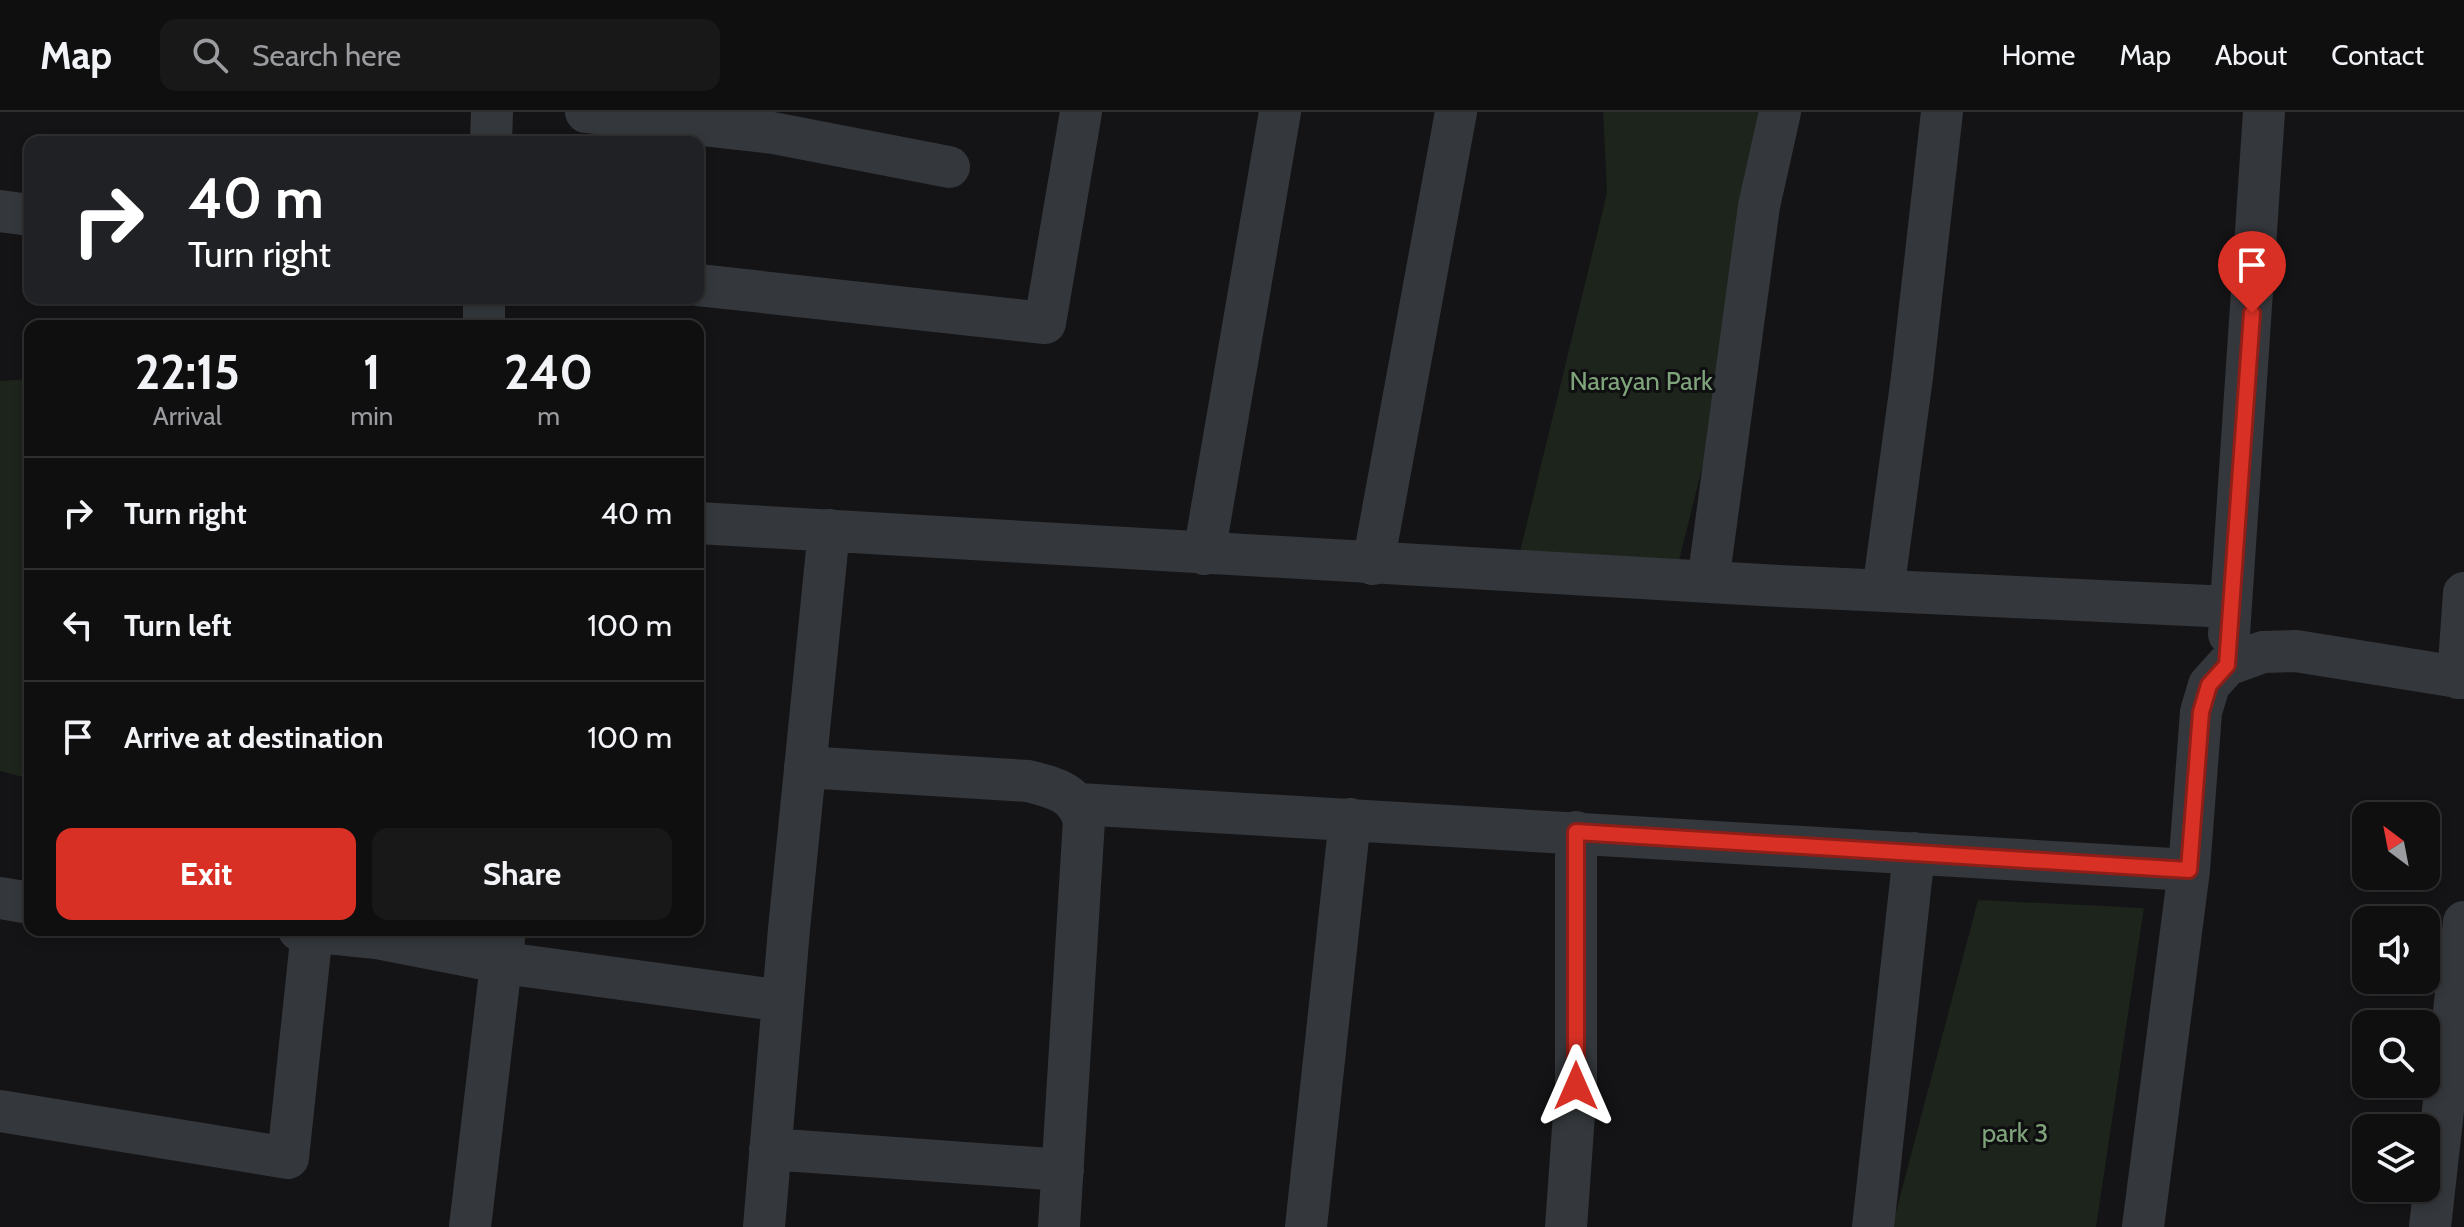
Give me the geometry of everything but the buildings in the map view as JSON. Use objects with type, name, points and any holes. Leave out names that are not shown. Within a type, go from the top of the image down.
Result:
[{"type":"street","points":[[491,136],[492,112]]},
{"type":"street","points":[[586,112],[773,133],[949,167]]},
{"type":"street","points":[[704,286],[1045,323],[1081,112]]},
{"type":"street","points":[[1204,554],[1280,112]]},
{"type":"street","points":[[1373,564],[1456,112]]},
{"type":"street","points":[[1708,582],[1759,206],[1780,112]]},
{"type":"street","points":[[1883,591],[1912,377],[1942,112]]},
{"type":"street","points":[[2227,665],[2264,112]]},
{"type":"street","points":[[0,211],[24,214]]},
{"type":"street","points":[[704,523],[1373,564],[2230,607]]},
{"type":"street","points":[[764,1227],[829,530]]},
{"type":"street","points":[[2143,1227],[2189,870],[2201,712],[2209,685],[2227,665],[2263,652],[2296,651],[2461,678],[2464,593]]},
{"type":"street","points":[[805,767],[1028,781],[1062,790],[1079,804],[1084,820],[1059,1227]]},
{"type":"street","points":[[1079,804],[2189,870]]},
{"type":"street","points":[[1306,1227],[1350,819]]},
{"type":"street","points":[[1566,1227],[1576,1086],[1576,832]]},
{"type":"street","points":[[1873,1227],[1914,853]]},
{"type":"street","points":[[0,898],[24,902]]},
{"type":"street","points":[[2430,1227],[2450,1176],[2464,923]]},
{"type":"street","points":[[0,1111],[288,1158],[306,936]]},
{"type":"street","points":[[356,936],[505,946],[783,1001]]},
{"type":"street","points":[[470,1227],[505,946]]},
{"type":"street","points":[[770,1149],[1063,1170]]},
{"type":"green space","name":"Narayan Park","points":[[1603,112],[1768,112],[1728,365],[1674,580],[1518,560],[1607,193]]},
{"type":"green space","points":[[24,379],[24,777],[0,771],[0,381]]},
{"type":"green space","name":"park 3","points":[[1978,900],[2144,908],[2096,1227],[1892,1227]]},
{"type":"route","points":[[1576,1086],[1576,832],[2189,870],[2201,712],[2209,685],[2227,665],[2252,313]]}]
